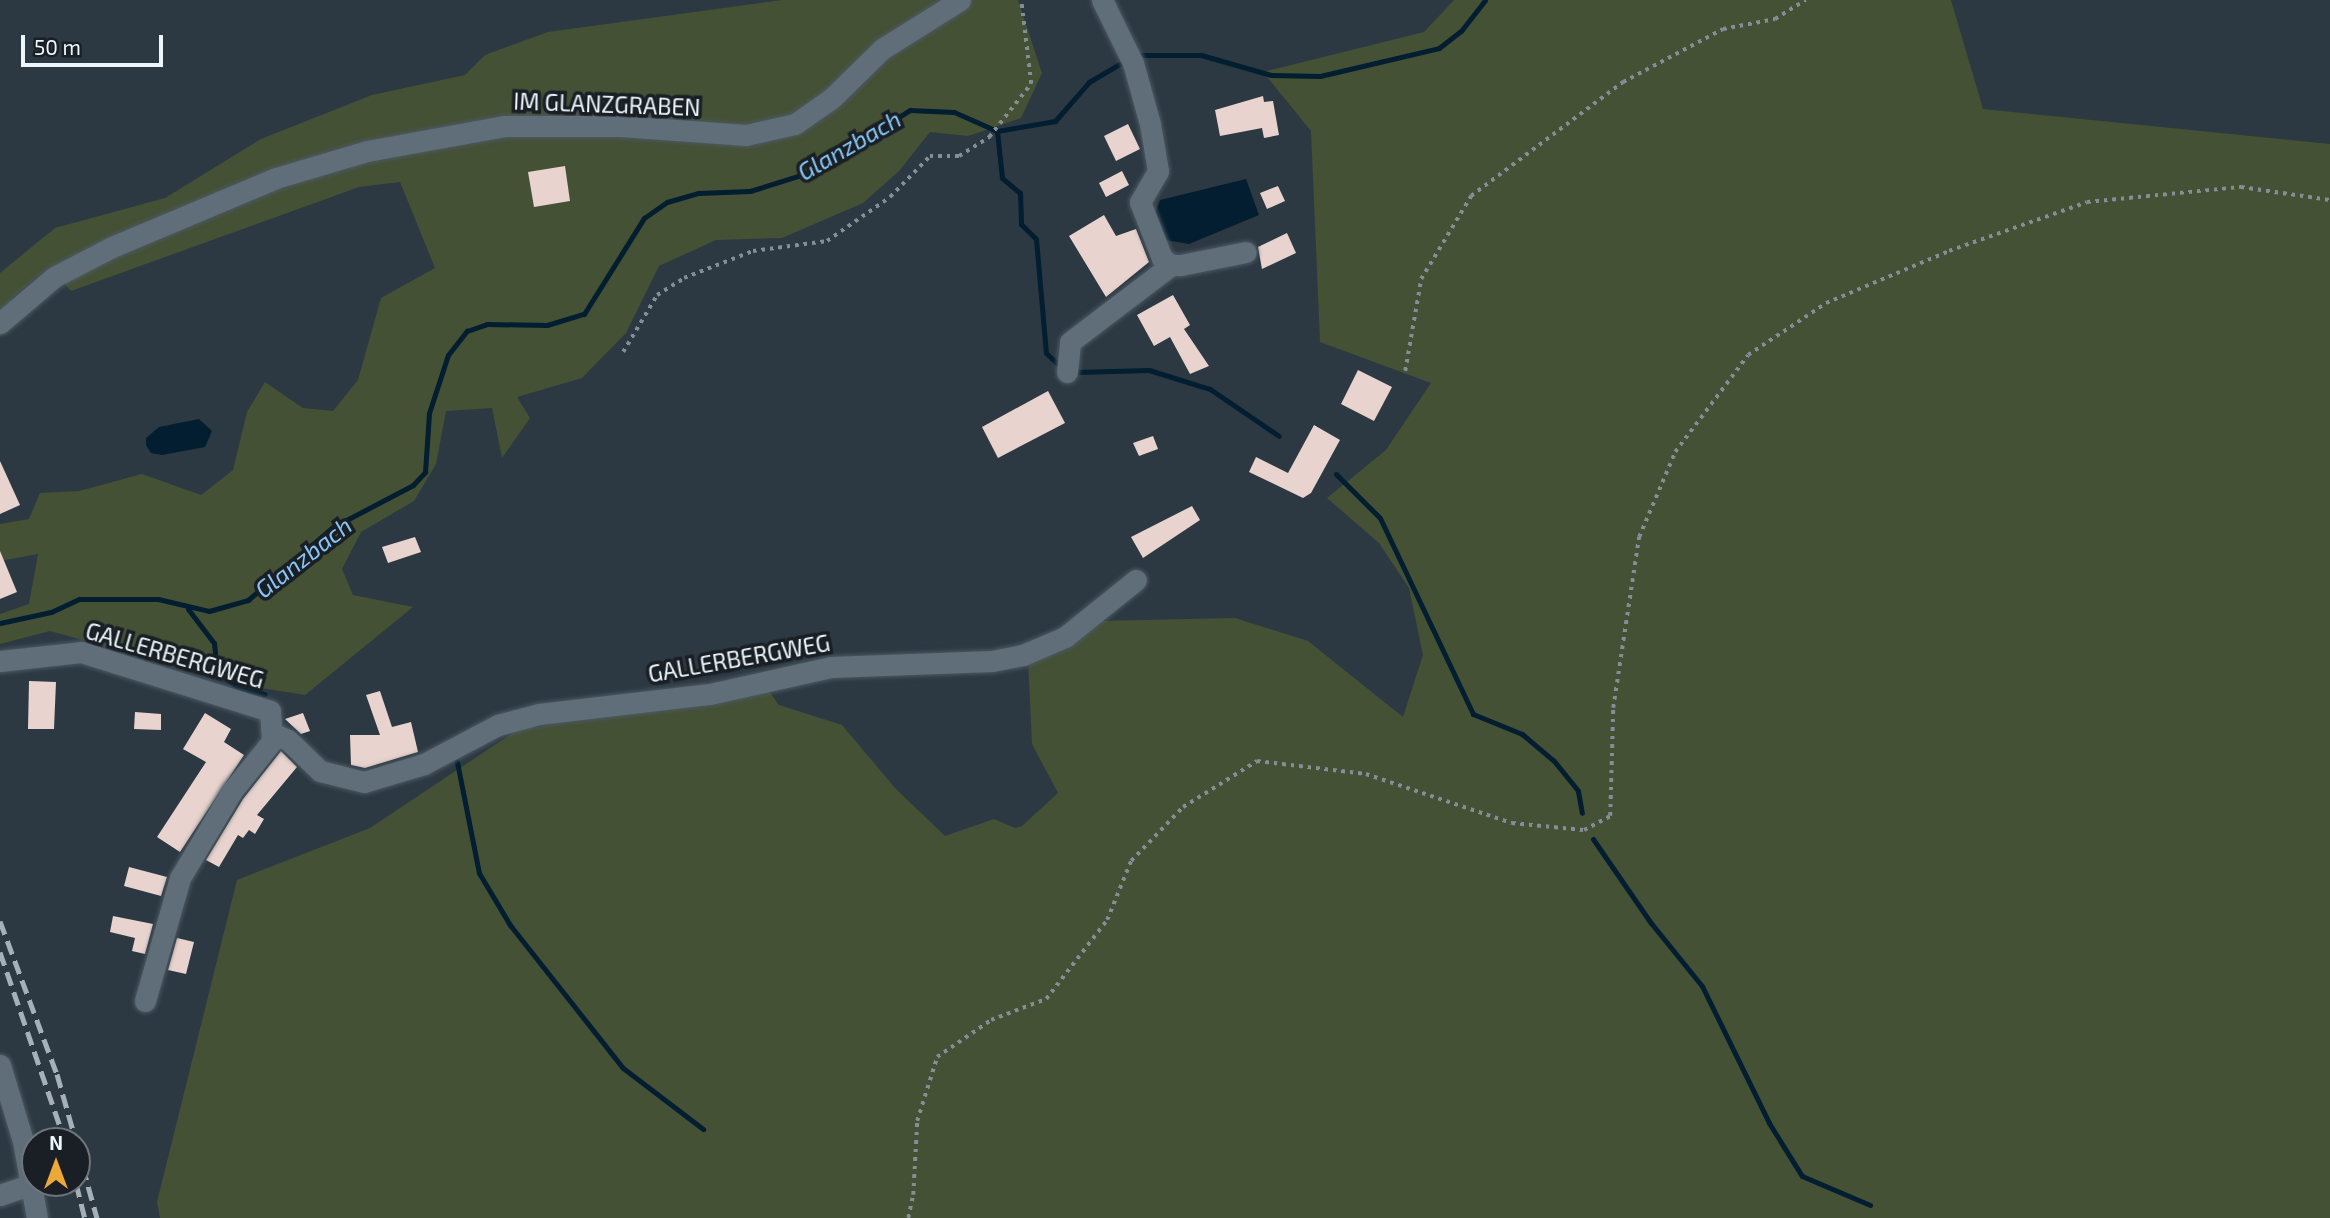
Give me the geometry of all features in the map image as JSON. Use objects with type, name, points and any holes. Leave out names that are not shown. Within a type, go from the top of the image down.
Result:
[{"type":"street","name":"IM GLANZGRABEN","points":[[0,323],[54,277],[112,247],[276,178],[367,151],[504,126],[620,126],[746,135],[794,124],[832,98],[882,49],[960,0]]},
{"type":"street","points":[[1102,0],[1133,64],[1158,171],[1140,202],[1162,258],[1171,265]]},
{"type":"street","points":[[1067,372],[1070,342],[1171,265],[1209,262],[1246,251]]},
{"type":"street","name":"GALLERBERGWEG","points":[[0,661],[59,651],[100,655],[176,683],[265,707],[274,734],[288,740],[320,772],[364,782],[425,764],[498,725],[539,714],[710,694],[831,667],[992,661],[1023,655],[1065,638],[1136,580]]},
{"type":"street","points":[[145,1001],[180,878],[232,791],[274,734]]},
{"type":"street","points":[[0,1066],[21,1143]]},
{"type":"street","points":[[0,1195],[21,1188]]},
{"type":"street","points":[[34,1197],[37,1218]]},
{"type":"path","points":[[623,352],[657,295],[675,284],[753,251],[827,242],[890,197],[930,156],[959,156],[989,137],[1031,84],[1021,0]]},
{"type":"path","points":[[1405,371],[1421,279],[1471,196],[1623,82],[1723,30],[1775,19],[1806,0]]},
{"type":"path","points":[[908,1218],[913,1195],[917,1121],[937,1057],[991,1020],[1046,999],[1107,920],[1131,861],[1182,807],[1257,761],[1366,774],[1512,823],[1584,830],[1610,817],[1613,708],[1639,537],[1675,452],[1748,355],[1826,303],[1949,251],[2087,202],[2241,187],[2330,200]]},
{"type":"green space","points":[[782,0],[1018,0],[1042,73],[1021,118],[968,136],[930,132],[899,171],[863,203],[782,238],[716,240],[659,266],[626,333],[582,378],[517,397],[530,418],[502,458],[492,408],[446,411],[436,464],[414,501],[361,532],[342,569],[353,595],[413,607],[305,695],[250,686],[50,631],[0,644],[0,614],[29,604],[38,554],[0,561],[0,524],[29,519],[40,493],[79,491],[142,474],[201,495],[233,470],[247,412],[265,382],[303,408],[333,411],[358,380],[381,298],[435,268],[400,182],[359,187],[71,291],[49,267],[11,299],[28,315],[0,336],[0,273],[55,228],[165,198],[261,139],[372,95],[465,75],[485,55],[548,32]]},
{"type":"green space","points":[[1454,0],[1951,0],[1983,109],[2330,144],[2330,1218],[160,1218],[157,1202],[237,880],[370,828],[517,730],[766,687],[779,705],[842,725],[895,788],[945,836],[994,819],[1015,828],[1022,826],[1058,793],[1032,744],[1028,659],[1098,621],[1235,618],[1308,641],[1403,717],[1423,655],[1409,588],[1379,543],[1327,498],[1386,450],[1431,383],[1320,342],[1311,131],[1263,72],[1424,32]]},
{"type":"water","points":[[1246,179],[1259,215],[1189,244],[1166,240],[1155,214],[1160,200]]},
{"type":"water","points":[[199,419],[212,431],[205,447],[162,455],[151,453],[146,445],[146,438],[159,427]]},
{"type":"building","points":[[1263,96],[1264,102],[1273,101],[1279,135],[1264,138],[1262,128],[1220,136],[1215,110]]},
{"type":"building","points":[[1128,124],[1140,149],[1116,161],[1104,136]]},
{"type":"building","points":[[565,166],[570,201],[534,207],[528,172]]},
{"type":"building","points":[[1122,171],[1129,185],[1106,197],[1099,183]]},
{"type":"building","points":[[1278,186],[1285,201],[1267,209],[1260,193]]},
{"type":"building","points":[[1104,215],[1116,236],[1136,229],[1149,262],[1106,297],[1069,236]]},
{"type":"building","points":[[1287,233],[1296,253],[1262,269],[1258,247]]},
{"type":"building","points":[[1173,295],[1190,325],[1184,329],[1209,366],[1190,374],[1170,337],[1154,346],[1137,315]]},
{"type":"building","points":[[1358,370],[1392,387],[1374,421],[1341,404]]},
{"type":"building","points":[[1048,391],[1065,423],[998,458],[982,427]]},
{"type":"building","points":[[1314,425],[1340,440],[1311,493],[1303,498],[1249,472],[1256,457],[1288,473]]},
{"type":"building","points":[[1153,436],[1158,449],[1139,456],[1133,443]]},
{"type":"building","points":[[0,461],[20,505],[0,514]]},
{"type":"building","points":[[1192,506],[1200,520],[1143,558],[1131,537]]},
{"type":"building","points":[[415,537],[421,552],[388,563],[382,547]]},
{"type":"building","points":[[0,551],[17,592],[0,599]]},
{"type":"building","points":[[29,681],[56,682],[54,729],[28,729]]},
{"type":"building","points":[[380,691],[392,727],[411,722],[418,752],[365,768],[351,765],[350,735],[380,735],[366,695]]},
{"type":"building","points":[[135,712],[161,714],[161,730],[134,729]]},
{"type":"building","points":[[205,713],[231,729],[224,742],[244,755],[180,852],[157,837],[206,762],[183,749]]},
{"type":"building","points":[[303,713],[310,731],[301,734],[285,719]]},
{"type":"building","points":[[281,751],[297,767],[257,815],[264,819],[255,834],[249,830],[243,838],[238,835],[219,867],[206,860],[243,799]]},
{"type":"building","points":[[129,867],[167,877],[161,896],[124,886]]},
{"type":"building","points":[[113,916],[153,924],[145,954],[132,951],[135,938],[110,932]]},
{"type":"building","points":[[177,938],[194,942],[186,974],[168,970]]},
{"type":"waterway","name":"Glanzbach","points":[[1134,55],[1201,55],[1271,75],[1320,76],[1439,48],[1461,31],[1485,0]]},
{"type":"waterway","name":"Glanzbach","points":[[0,623],[51,612],[79,599],[158,599],[209,611],[248,600],[333,527],[413,485],[425,472],[429,413],[448,355],[467,331],[487,324],[547,325],[584,314],[644,218],[667,202],[698,193],[750,191],[811,172],[910,110],[954,112],[997,131],[1055,121],[1089,82],[1126,60]]},
{"type":"waterway","points":[[997,131],[1002,178],[1020,193],[1021,224],[1036,239],[1046,353],[1060,366]]},
{"type":"waterway","points":[[1075,372],[1149,370],[1210,389],[1279,436]]},
{"type":"waterway","points":[[1336,474],[1380,518],[1473,714],[1522,734],[1554,761],[1578,791],[1582,813]]},
{"type":"waterway","points":[[188,609],[214,643],[217,670],[240,689],[264,694]]},
{"type":"waterway","points":[[457,762],[479,873],[510,925],[623,1068],[703,1129]]},
{"type":"waterway","points":[[1593,839],[1651,923],[1702,986],[1769,1123],[1802,1176],[1870,1205]]},
{"type":"railway","points":[[0,921],[57,1074],[72,1127]]},
{"type":"railway","points":[[0,952],[60,1127]]},
{"type":"railway","points":[[91,1196],[97,1218]]},
{"type":"railway","points":[[80,1197],[85,1218]]}]
